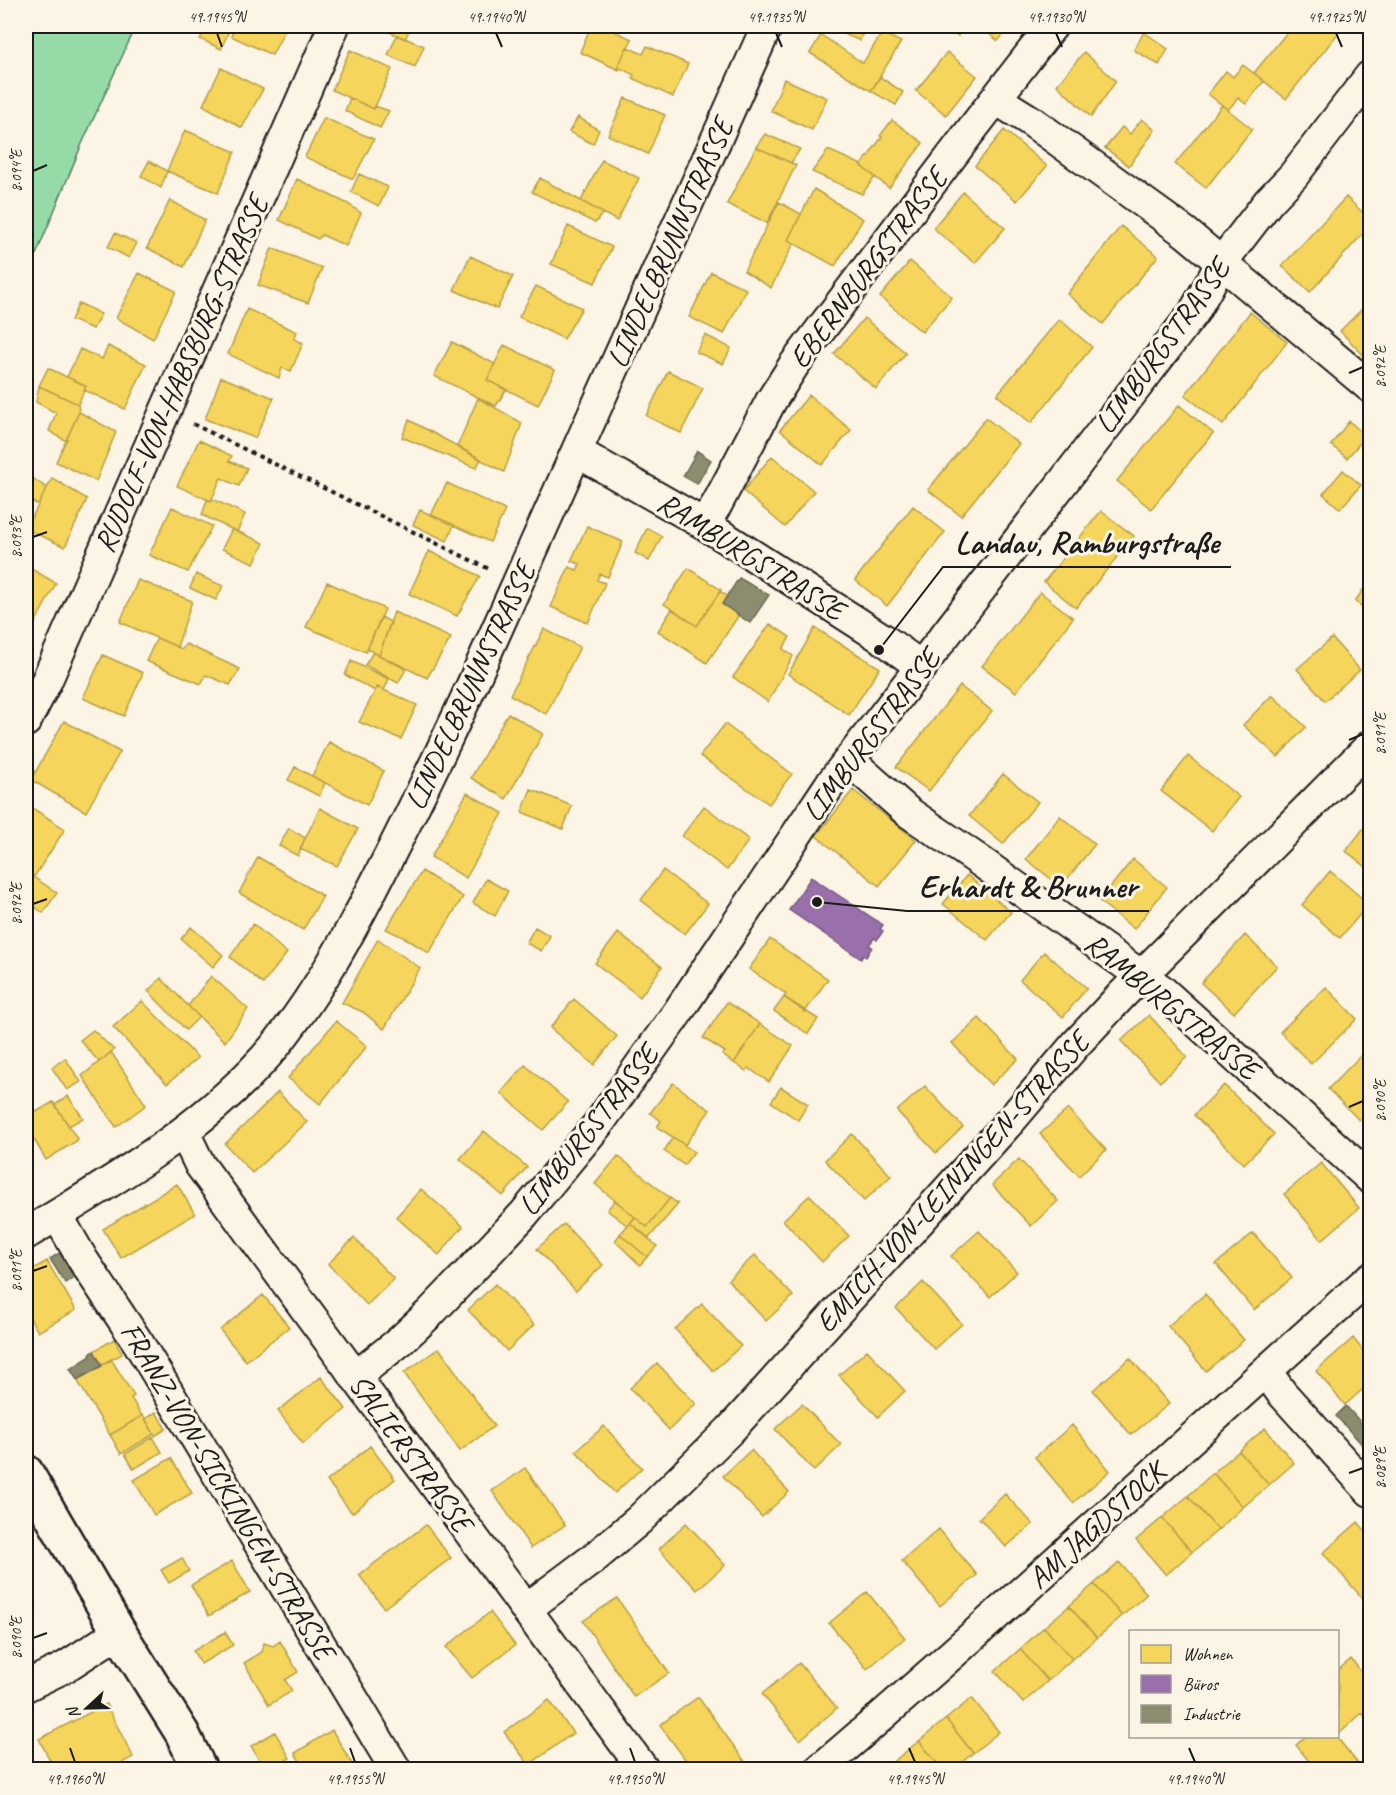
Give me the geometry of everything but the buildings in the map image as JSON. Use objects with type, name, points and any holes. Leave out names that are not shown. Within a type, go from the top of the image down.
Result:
[{"type":"street","name":"RUDOLF-VON-HABSBURG-STRASSE","points":[[26,722],[47,680],[334,26]]},
{"type":"street","name":"LINDELBRUNNSTRASSE","points":[[26,1234],[184,1132],[240,1083],[275,1046],[328,970],[420,797],[518,584],[767,26]]},
{"type":"street","name":"EBERNBURGSTRASSE","points":[[704,524],[717,504],[771,401],[794,365],[1052,26]]},
{"type":"street","name":"LIMBURGSTRASSE","points":[[355,1377],[399,1342],[469,1272],[524,1214],[592,1132],[678,1012],[828,786],[1194,312],[1222,262],[1269,201],[1307,159],[1371,76]]},
{"type":"street","points":[[996,99],[1041,128],[1186,233],[1371,387]]},
{"type":"street","name":"RAMBURGSTRASSE","points":[[577,452],[704,524],[883,639],[922,667]]},
{"type":"street","name":"EMICH-VON-LEININGEN-STRASSE","points":[[526,1609],[594,1558],[639,1520],[730,1430],[1012,1119],[1076,1044],[1142,974],[1371,746]]},
{"type":"street","name":"RAMBURGSTRASSE","points":[[849,760],[908,812],[1142,974],[1371,1178]]},
{"type":"street","name":"SALIERSTRASSE","points":[[184,1132],[200,1165],[644,1770]]},
{"type":"street","name":"FRANZ-VON-SICKINGEN-STRASSE","points":[[57,1215],[83,1260],[146,1354],[396,1770]]},
{"type":"street","name":"AM JAGDSTOCK","points":[[819,1770],[955,1652],[1371,1278]]},
{"type":"street","points":[[1266,1371],[1281,1392],[1371,1491]]},
{"type":"street","points":[[26,1472],[119,1632],[182,1733],[200,1770]]},
{"type":"street","points":[[26,1686],[65,1666],[119,1632]]},
{"type":"path","points":[[200,428],[518,584]]},
{"type":"green space","points":[[26,26],[136,26],[81,146],[26,279]]},
{"type":"place","name":"Landau, Ramburgstraße","points":[[879,650]]},
{"type":"place","name":"Erhardt & Brunner","points":[[817,902]]}]
